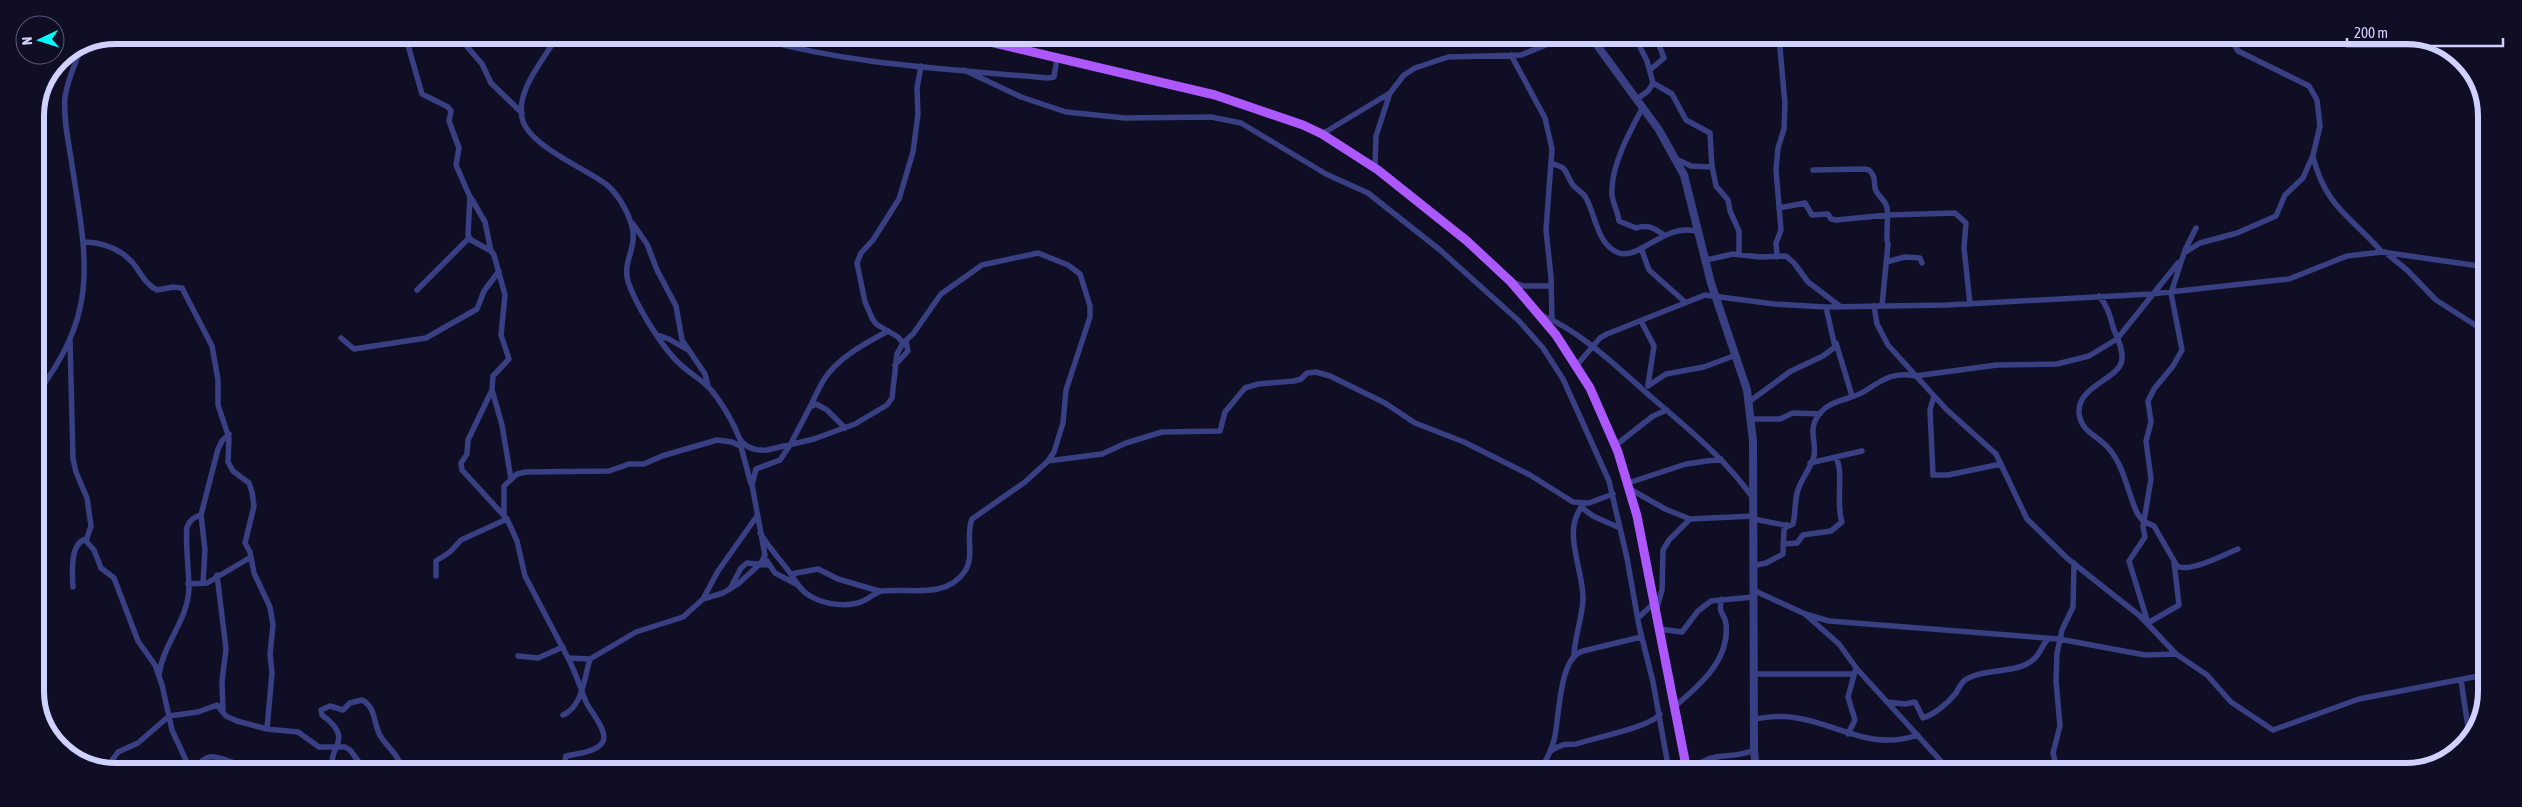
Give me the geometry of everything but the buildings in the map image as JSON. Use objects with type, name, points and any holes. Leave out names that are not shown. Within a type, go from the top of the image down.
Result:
[{"type":"main road","points":[[998,44],[1215,95],[1278,115],[1322,134],[1375,168],[1467,241],[1511,282],[1540,315],[1576,366],[1590,388],[1616,445],[1629,486],[1685,763]]},
{"type":"street","points":[[408,44],[422,94],[448,107],[451,111],[449,121],[459,148],[456,165],[470,197],[485,222],[491,251],[499,271],[505,295],[501,335],[509,357],[493,376],[492,390],[502,425],[511,479]]},
{"type":"street","points":[[464,44],[482,64],[490,83],[522,113]]},
{"type":"street","points":[[552,44],[529,84],[521,106],[526,124],[550,150],[608,185],[620,201],[631,223],[647,244],[657,270],[678,313],[682,340],[705,374],[708,386]]},
{"type":"street","points":[[782,44],[819,53],[921,66],[1048,78],[1054,77],[1057,58]]},
{"type":"street","points":[[1375,168],[1376,136],[1390,93],[1404,75],[1415,68],[1448,57],[1511,55],[1531,52],[1550,44]]},
{"type":"street","points":[[1596,44],[1643,107],[1678,160],[1689,192],[1715,297],[1750,401],[1754,517],[1753,674],[1755,763]]},
{"type":"street","points":[[1637,99],[1648,91],[1653,83],[1650,70],[1638,44]]},
{"type":"street","points":[[1650,70],[1664,58],[1660,44]]},
{"type":"street","points":[[1777,257],[1776,243],[1781,233],[1776,170],[1778,148],[1784,130],[1785,83],[1780,44]]},
{"type":"street","points":[[2148,623],[2129,561],[2145,537],[2143,521],[2151,479],[2146,441],[2151,426],[2148,401],[2154,388],[2173,366],[2182,350],[2171,293],[2184,253],[2200,243],[2237,233],[2276,216],[2285,195],[2302,178],[2313,156],[2320,126],[2314,93],[2301,81],[2238,51],[2234,44]]},
{"type":"street","points":[[44,385],[54,372],[70,340],[81,309],[85,272],[84,242],[69,144],[65,97],[79,55]]},
{"type":"street","points":[[1511,55],[1545,118],[1552,149],[1546,230],[1552,319]]},
{"type":"street","points":[[742,454],[790,445],[845,428],[891,402],[896,365],[908,351],[904,342],[876,324],[867,307],[857,263],[861,253],[877,235],[899,198],[913,152],[918,114],[917,88],[921,66]]},
{"type":"street","points":[[964,70],[1021,97],[1084,115],[1134,118],[1193,117],[1234,120],[1260,133],[1326,174],[1368,193],[1440,250],[1519,321],[1543,348],[1563,379],[1604,467],[1620,528],[1660,714],[1668,763]]},
{"type":"street","points":[[1653,83],[1672,94],[1686,120],[1710,134],[1712,166],[1716,186],[1728,200],[1730,212],[1740,231],[1739,255]]},
{"type":"street","points":[[1322,134],[1390,93]]},
{"type":"street","points":[[1643,107],[1623,148],[1613,179],[1614,204],[1619,221],[1636,228],[1645,225],[1650,226],[1664,235]]},
{"type":"street","points":[[2313,156],[2317,174],[2335,206],[2383,252],[2407,270],[2436,300],[2478,327]]},
{"type":"street","points":[[1678,160],[1693,166],[1707,168],[1712,166]]},
{"type":"street","points":[[1552,163],[1563,168],[1574,187],[1584,194],[1601,236],[1607,245],[1622,253],[1633,252],[1664,235],[1684,229],[1698,232]]},
{"type":"street","points":[[1813,170],[1868,170],[1874,175],[1879,196],[1886,204],[1888,215],[1882,306]]},
{"type":"street","points":[[470,197],[467,226],[469,238],[491,251]]},
{"type":"street","points":[[1779,208],[1805,203],[1812,214],[1828,214],[1833,220],[1952,212],[1964,220],[1966,224],[1964,248],[1970,304]]},
{"type":"street","points":[[631,223],[634,243],[626,267],[627,280],[657,335],[678,363],[708,386],[726,412],[744,444],[759,451]]},
{"type":"street","points":[[1629,486],[1665,509],[1690,519],[1754,517],[1791,525],[1794,521],[1797,491],[1805,478],[1814,456],[1812,432],[1820,414],[1832,404],[1852,396],[1887,377],[1901,374],[1915,376],[1984,366],[2036,366],[2069,362],[2103,349],[2117,338],[2151,294],[2172,273],[2196,228]]},
{"type":"street","points":[[417,290],[469,238]]},
{"type":"street","points":[[84,242],[104,243],[125,256],[148,283],[157,290],[178,287],[186,293],[212,346],[218,380],[218,405],[229,434],[228,462],[233,470],[248,483],[254,499],[245,543],[251,557],[254,573],[270,607],[272,619],[270,654],[272,673],[267,729]]},
{"type":"street","points":[[1640,248],[1649,270],[1685,302]]},
{"type":"street","points":[[792,574],[818,569],[838,579],[879,591],[928,591],[939,589],[958,578],[967,565],[972,519],[1012,492],[1048,461],[1059,438],[1066,406],[1066,390],[1090,317],[1090,306],[1083,282],[1073,267],[1038,252],[982,265],[941,294],[913,334],[904,342]]},
{"type":"street","points":[[1576,366],[1592,347],[1607,334],[1705,295],[1774,304],[1826,307],[1970,304],[2171,293],[2289,279],[2347,256],[2383,252],[2478,266]]},
{"type":"street","points":[[1706,260],[1720,255],[1788,257],[1808,282],[1841,307]]},
{"type":"street","points":[[1886,262],[1914,257],[1920,258],[1922,263]]},
{"type":"street","points":[[341,338],[354,349],[433,335],[459,317],[477,309],[484,291],[499,271]]},
{"type":"street","points":[[1511,282],[1523,286],[1550,286]]},
{"type":"street","points":[[2098,296],[2107,305],[2121,345],[2121,365],[2086,394],[2079,413],[2084,428],[2112,452],[2134,505],[2143,521],[2154,526],[2174,562],[2179,567],[2193,566],[2238,549]]},
{"type":"street","points":[[1874,306],[1877,324],[1884,339],[1934,396],[1996,454],[2027,519],[2074,563],[2113,592],[2148,623],[2176,654],[2207,675],[2231,702],[2275,731],[2359,699],[2478,676]]},
{"type":"street","points":[[1826,307],[1852,396]]},
{"type":"street","points":[[1540,315],[1552,319],[1645,388],[1721,459],[1753,498]]},
{"type":"street","points":[[1641,321],[1654,346],[1645,388]]},
{"type":"street","points":[[752,485],[756,469],[780,460],[790,445],[825,377],[858,348],[888,332]]},
{"type":"street","points":[[657,335],[669,339],[687,350]]},
{"type":"street","points":[[70,340],[73,459],[76,472],[87,498],[91,526],[86,539],[101,568],[114,578],[138,641],[152,660],[159,675],[172,730],[188,763]]},
{"type":"street","points":[[1750,401],[1791,371],[1823,356],[1835,347],[1836,341]]},
{"type":"street","points":[[1645,388],[1666,374],[1678,374],[1690,368],[1704,367],[1736,355]]},
{"type":"street","points":[[1048,461],[1070,456],[1095,455],[1131,441],[1162,432],[1220,430],[1229,406],[1246,388],[1258,384],[1294,381],[1307,373],[1316,372],[1330,376],[1385,402],[1415,422],[1451,436],[1530,475],[1565,499],[1583,506],[1593,516],[1620,528]]},
{"type":"street","points":[[492,390],[486,400],[478,423],[471,434],[462,468],[465,474],[506,516]]},
{"type":"street","points":[[1934,396],[1930,410],[1933,475],[1948,475],[2002,464]]},
{"type":"street","points":[[810,407],[816,404],[822,406],[845,428]]},
{"type":"street","points":[[1616,445],[1645,422],[1667,410]]},
{"type":"street","points":[[1751,419],[1780,419],[1793,413],[1820,414]]},
{"type":"street","points":[[203,583],[205,550],[201,515],[218,449],[222,441],[229,434]]},
{"type":"street","points":[[739,438],[752,485],[765,554],[765,564]]},
{"type":"street","points":[[564,763],[566,756],[602,744],[604,740],[602,730],[587,705],[563,647],[525,576],[517,541],[506,516],[503,489],[511,479],[526,472],[609,470],[629,464],[644,464],[662,456],[717,440],[732,442],[740,446]]},
{"type":"street","points":[[1810,463],[1862,451]]},
{"type":"street","points":[[1783,544],[1797,543],[1803,535],[1831,531],[1842,522],[1838,488],[1841,469],[1835,457]]},
{"type":"street","points":[[1629,486],[1686,464],[1721,459]]},
{"type":"street","points":[[1543,763],[1555,738],[1566,670],[1574,654],[1583,600],[1573,540],[1576,512],[1583,506],[1612,494]]},
{"type":"street","points":[[159,675],[164,652],[184,614],[188,584],[187,526],[192,519],[201,515]]},
{"type":"street","points":[[436,576],[436,561],[450,552],[457,542],[506,516]]},
{"type":"street","points":[[568,658],[590,659],[636,632],[683,617],[703,599],[718,571],[757,516]]},
{"type":"street","points":[[1656,613],[1662,590],[1663,550],[1669,540],[1690,519]]},
{"type":"street","points":[[1754,566],[1782,555],[1784,530],[1787,525]]},
{"type":"street","points":[[760,534],[773,553],[792,574],[797,584]]},
{"type":"street","points":[[73,587],[76,547],[80,540],[86,539]]},
{"type":"street","points":[[188,584],[203,583],[251,557]]},
{"type":"street","points":[[2148,623],[2179,606],[2174,562]]},
{"type":"street","points":[[730,589],[741,568],[747,563],[765,564],[781,577],[797,584],[814,598],[845,604],[859,603],[879,591]]},
{"type":"street","points":[[2056,763],[2053,754],[2060,726],[2056,681],[2059,639],[2073,607],[2074,563]]},
{"type":"street","points":[[703,599],[730,589],[765,564]]},
{"type":"street","points":[[217,575],[226,649],[222,697],[224,714]]},
{"type":"street","points":[[1659,629],[1682,632],[1702,607],[1711,602],[1753,593],[1805,614],[1829,621],[2059,639],[2145,655],[2176,654]]},
{"type":"street","points":[[1674,706],[1700,686],[1722,652],[1726,623],[1720,612],[1722,599]]},
{"type":"street","points":[[1638,618],[1654,603]]},
{"type":"street","points":[[1805,614],[1839,644],[1886,702],[1942,763]]},
{"type":"street","points":[[1574,654],[1642,637]]},
{"type":"street","points":[[1886,702],[1905,704],[1915,702],[1923,718],[1931,715],[1952,698],[1963,682],[1978,675],[2020,666],[2034,659],[2041,646],[2048,639]]},
{"type":"street","points":[[518,656],[538,658],[563,647]]},
{"type":"street","points":[[563,716],[571,711],[582,690],[590,659]]},
{"type":"street","points":[[1848,734],[1855,720],[1848,697],[1856,667]]},
{"type":"street","points":[[1753,674],[1854,674]]},
{"type":"street","points":[[2461,680],[2468,728]]},
{"type":"street","points":[[110,763],[118,752],[138,743],[169,716],[198,712],[215,706],[222,697]]},
{"type":"street","points":[[332,763],[338,746],[336,725],[322,715],[321,710],[330,706],[343,710],[350,702],[362,700],[371,709],[380,736],[400,763]]},
{"type":"street","points":[[215,706],[220,708],[229,718],[267,729],[298,732],[319,747],[338,746],[350,750],[360,763]]},
{"type":"street","points":[[1550,751],[1566,743],[1578,744],[1587,739],[1648,723],[1660,714]]},
{"type":"street","points":[[1754,718],[1787,716],[1799,718],[1836,728],[1848,734],[1880,741],[1918,735]]},
{"type":"street","points":[[1701,763],[1707,758],[1744,755],[1754,750]]},
{"type":"street","points":[[199,763],[212,757],[234,763]]}]
